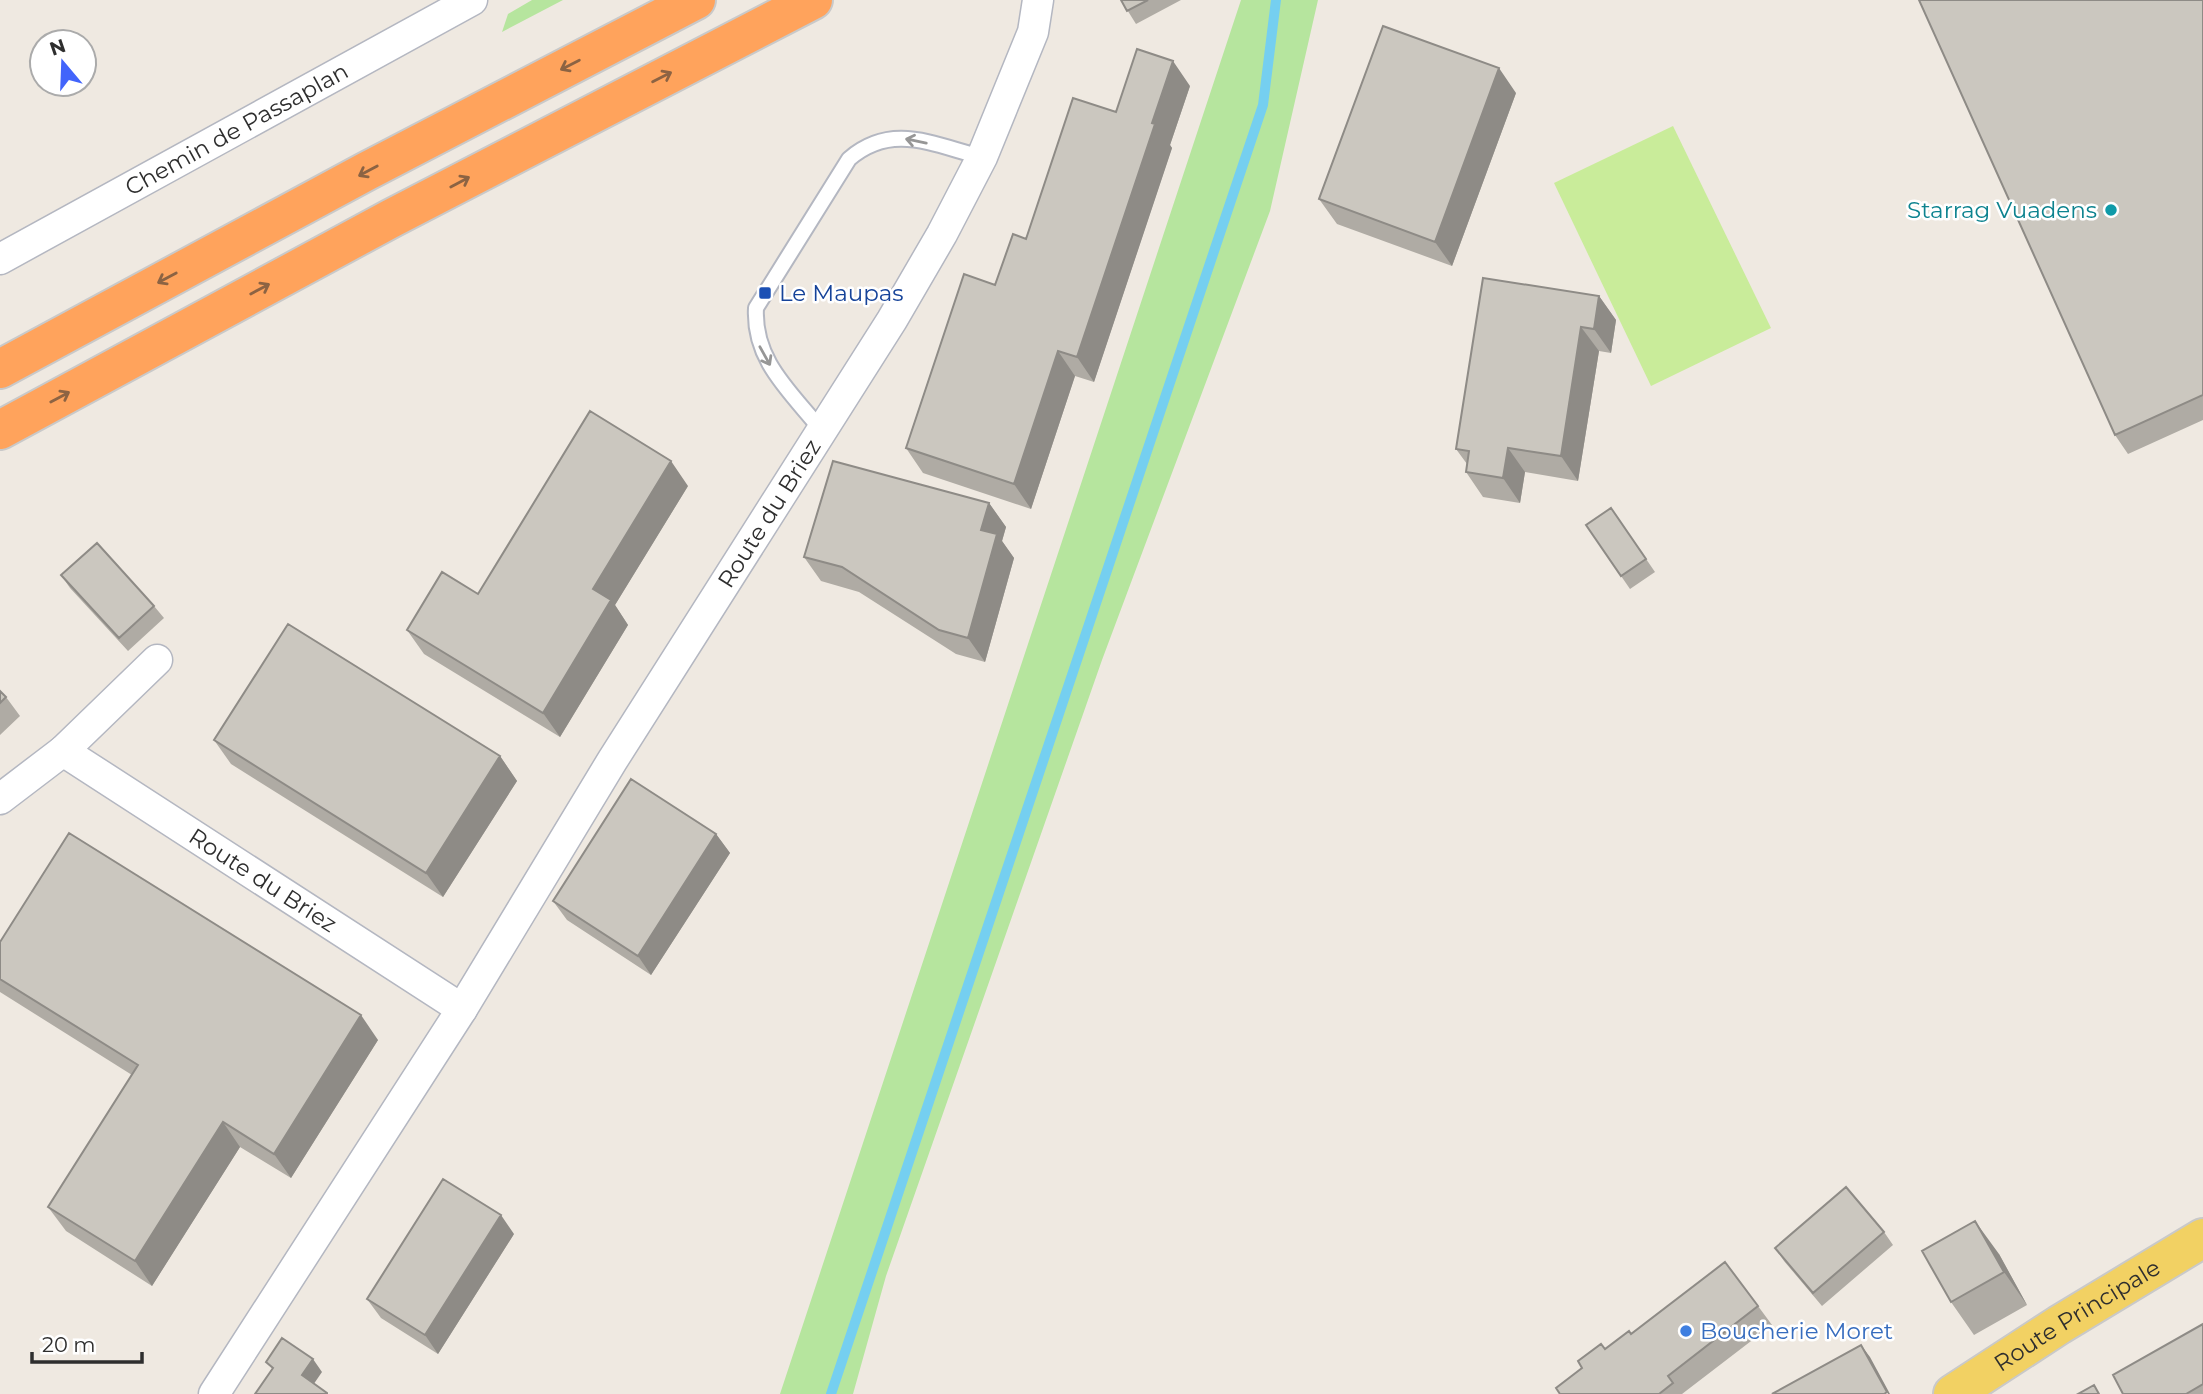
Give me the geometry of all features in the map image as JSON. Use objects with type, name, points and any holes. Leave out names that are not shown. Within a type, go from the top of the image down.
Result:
[{"type":"highway","points":[[0,369],[367,171],[696,0]]},
{"type":"highway","points":[[0,430],[391,218],[813,0]]},
{"type":"main road","name":"Route Principale","points":[[1953,1394],[2203,1238]]},
{"type":"street","name":"Chemin de Passaplan","points":[[0,259],[472,0]]},
{"type":"street","name":"Route du Briez","points":[[214,1394],[462,1009],[612,761],[892,320],[942,234],[982,157],[1033,32],[1038,0]]},
{"type":"street","points":[[0,799],[63,751],[157,660]]},
{"type":"street","name":"Route du Briez","points":[[63,751],[462,1009]]},
{"type":"lane","points":[[822,431],[763,354],[755,326],[756,308],[849,159],[860,149],[873,142],[897,137],[982,157]]},
{"type":"green space","points":[[532,0],[563,0],[502,32],[508,14]]},
{"type":"green space","points":[[1241,0],[1318,0],[1270,211],[1102,660],[886,1276],[853,1394],[780,1394]]},
{"type":"green space","points":[[1673,126],[1771,328],[1651,386],[1554,183]]},
{"type":"building","points":[[1121,0],[1148,0],[1127,11]]},
{"type":"building","name":"Starrag Vuadens","points":[[1919,0],[2203,0],[2203,395],[2115,435]]},
{"type":"building","points":[[1383,26],[1499,68],[1435,242],[1319,199]]},
{"type":"building","points":[[1137,49],[1173,61],[1152,123],[1155,124],[1077,357],[1058,351],[1014,484],[906,448],[964,274],[995,285],[1013,234],[1026,239],[1073,98],[1116,112]]},
{"type":"building","points":[[1483,278],[1599,296],[1594,329],[1581,327],[1561,456],[1508,448],[1503,478],[1466,472],[1469,451],[1456,449]]},
{"type":"building","points":[[590,411],[671,461],[593,589],[611,600],[543,713],[407,630],[442,572],[478,594]]},
{"type":"building","points":[[833,461],[989,503],[981,530],[997,534],[968,638],[939,630],[842,567],[804,557]]},
{"type":"building","points":[[1611,508],[1646,559],[1621,576],[1586,525]]},
{"type":"building","points":[[97,543],[154,606],[119,638],[61,575]]},
{"type":"building","points":[[288,624],[500,756],[426,873],[214,740]]},
{"type":"building","points":[[0,691],[6,697],[0,703]]},
{"type":"building","points":[[631,779],[716,834],[638,956],[553,901]]},
{"type":"building","points":[[69,833],[361,1015],[274,1154],[223,1122],[135,1261],[48,1207],[138,1065],[0,979],[0,942]]},
{"type":"building","points":[[443,1179],[501,1215],[425,1335],[367,1299]]},
{"type":"building","points":[[1846,1187],[1884,1232],[1813,1293],[1775,1248]]},
{"type":"building","points":[[1975,1221],[2004,1272],[1951,1302],[1922,1251]]},
{"type":"building","points":[[1725,1262],[1758,1306],[1668,1376],[1673,1383],[1659,1394],[1560,1394],[1556,1388],[1582,1368],[1578,1361],[1601,1344],[1605,1349],[1629,1331],[1631,1334]]},
{"type":"building","points":[[2203,1324],[2203,1384],[2186,1394],[2123,1394],[2113,1375]]},
{"type":"building","points":[[282,1338],[313,1359],[302,1375],[327,1394],[255,1394],[273,1368],[266,1362]]},
{"type":"building","points":[[1861,1345],[1887,1392],[1884,1394],[1772,1394]]},
{"type":"building","points":[[2094,1385],[2099,1394],[2078,1394]]},
{"type":"waterway","points":[[831,1394],[1263,105],[1276,0]]},
{"type":"place","name":"Starrag Vuadens","points":[[2111,210]]},
{"type":"place","name":"Le Maupas","points":[[765,293]]},
{"type":"place","name":"Boucherie Moret","points":[[1686,1331]]}]
